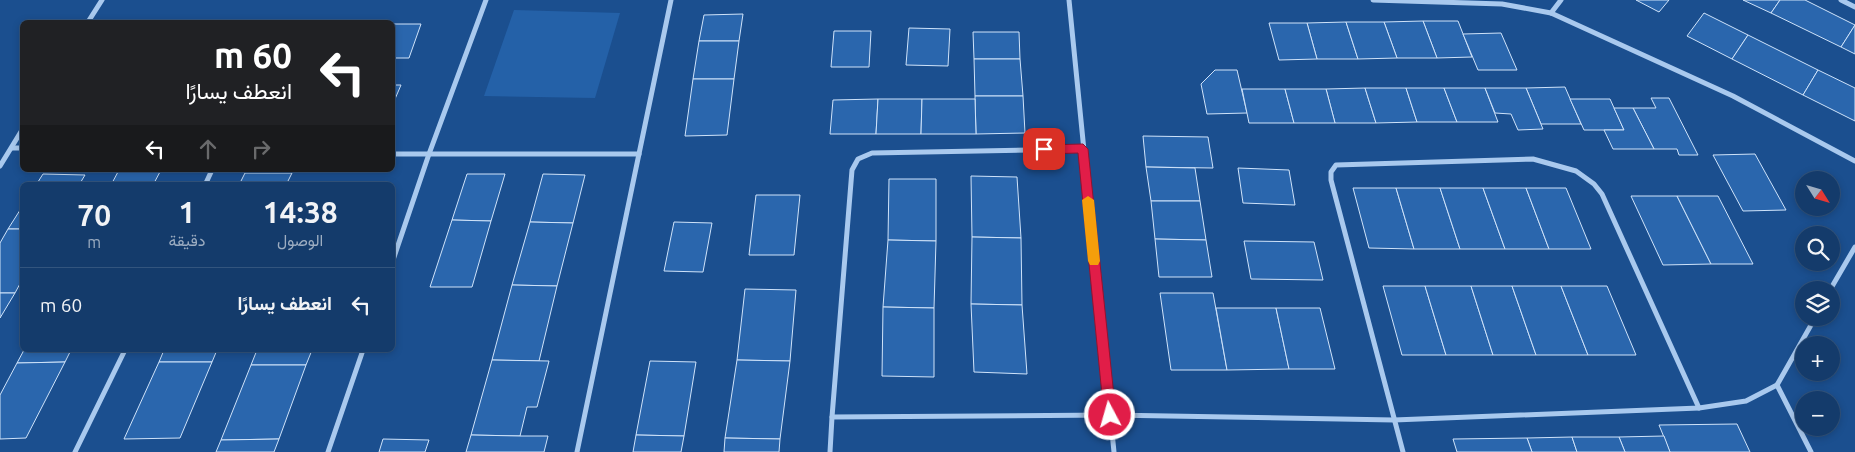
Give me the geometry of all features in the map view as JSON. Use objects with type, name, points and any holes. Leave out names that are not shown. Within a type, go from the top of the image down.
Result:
[{"type":"street","points":[[89,20],[102,0]]},
{"type":"street","points":[[395,253],[429,154],[486,0]]},
{"type":"street","points":[[578,452],[671,0]]},
{"type":"street","points":[[1069,0],[1114,452]]},
{"type":"street","points":[[1373,0],[1502,4],[1551,13],[1733,96],[1855,161]]},
{"type":"street","points":[[1551,13],[1562,0]]},
{"type":"street","points":[[1841,0],[1855,7]]},
{"type":"street","points":[[0,166],[20,134]]},
{"type":"street","points":[[12,148],[20,148]]},
{"type":"street","points":[[830,452],[852,170],[858,159],[872,153],[1083,149]]},
{"type":"street","points":[[395,154],[639,154]]},
{"type":"street","points":[[1403,452],[1331,180],[1332,172],[1336,165],[1533,159],[1576,171],[1594,184],[1602,194],[1699,408]]},
{"type":"street","points":[[1835,281],[1855,247]]},
{"type":"street","points":[[832,417],[1110,415],[1394,420],[1699,408],[1746,401],[1776,384],[1810,326]]},
{"type":"street","points":[[75,452],[124,352]]},
{"type":"street","points":[[328,452],[362,352]]},
{"type":"street","points":[[1776,384],[1811,452]]},
{"type":"shaded area","points":[[514,10],[620,13],[595,98],[484,96]]},
{"type":"building","points":[[1636,0],[1669,0],[1659,12]]},
{"type":"building","points":[[1743,0],[1780,0],[1771,13]]},
{"type":"building","points":[[1780,0],[1805,0],[1855,25],[1841,47],[1771,13]]},
{"type":"building","points":[[1704,13],[1748,35],[1732,59],[1687,36]]},
{"type":"building","points":[[743,14],[739,41],[699,41],[704,15]]},
{"type":"building","points":[[1423,21],[1458,21],[1472,57],[1437,58]]},
{"type":"building","points":[[1423,21],[1437,58],[1397,58],[1384,22]]},
{"type":"building","points":[[1346,22],[1358,59],[1317,59],[1307,23]]},
{"type":"building","points":[[1346,22],[1384,22],[1397,58],[1358,59]]},
{"type":"building","points":[[1269,23],[1307,23],[1317,59],[1279,60]]},
{"type":"building","points":[[395,24],[421,24],[409,58],[395,58]]},
{"type":"building","points":[[1855,25],[1855,54],[1841,47]]},
{"type":"building","points":[[909,28],[950,29],[948,66],[906,65]]},
{"type":"building","points":[[834,31],[871,31],[869,67],[831,67]]},
{"type":"building","points":[[973,32],[1019,32],[1020,59],[974,59]]},
{"type":"building","points":[[1501,33],[1517,70],[1478,70],[1463,34]]},
{"type":"building","points":[[1748,35],[1818,70],[1803,95],[1732,59]]},
{"type":"building","points":[[699,41],[739,41],[734,79],[693,79]]},
{"type":"building","points":[[974,59],[1020,59],[1023,96],[975,96]]},
{"type":"building","points":[[1215,70],[1237,70],[1247,113],[1207,114],[1201,84]]},
{"type":"building","points":[[1818,70],[1855,88],[1855,121],[1803,95]]},
{"type":"building","points":[[693,79],[734,79],[727,135],[685,136]]},
{"type":"building","points":[[395,85],[401,85],[395,99]]},
{"type":"building","points":[[1565,87],[1581,124],[1541,124],[1526,88]]},
{"type":"building","points":[[1365,88],[1376,123],[1335,123],[1326,89]]},
{"type":"building","points":[[1365,88],[1406,88],[1417,122],[1376,123]]},
{"type":"building","points":[[1406,88],[1444,88],[1457,122],[1417,122]]},
{"type":"building","points":[[1444,88],[1485,88],[1498,122],[1457,122]]},
{"type":"building","points":[[1485,88],[1526,88],[1543,129],[1518,130],[1511,114],[1495,113]]},
{"type":"building","points":[[1242,89],[1285,89],[1294,123],[1249,123]]},
{"type":"building","points":[[1285,89],[1326,89],[1335,123],[1294,123]]},
{"type":"building","points":[[975,96],[1023,96],[1025,133],[976,134]]},
{"type":"building","points":[[1651,98],[1669,98],[1698,155],[1679,155],[1677,149],[1654,149],[1633,108],[1656,108]]},
{"type":"building","points":[[878,99],[876,134],[830,134],[833,100]]},
{"type":"building","points":[[878,99],[922,99],[921,134],[876,134]]},
{"type":"building","points":[[922,99],[975,99],[976,134],[921,134]]},
{"type":"building","points":[[1570,99],[1610,99],[1624,130],[1584,130]]},
{"type":"building","points":[[1614,108],[1633,108],[1654,149],[1613,149],[1604,130],[1624,130]]},
{"type":"building","points":[[1143,136],[1208,137],[1213,168],[1146,167]]},
{"type":"building","points":[[1755,154],[1786,210],[1743,211],[1713,155]]},
{"type":"building","points":[[1146,167],[1195,168],[1200,201],[1151,201]]},
{"type":"building","points":[[1238,168],[1289,170],[1295,205],[1243,203]]},
{"type":"building","points":[[118,172],[160,172],[155,182],[113,182]]},
{"type":"building","points":[[245,173],[292,173],[288,182],[240,182]]},
{"type":"building","points":[[43,174],[85,175],[81,182],[38,182]]},
{"type":"building","points":[[467,174],[505,174],[491,221],[452,220]]},
{"type":"building","points":[[543,174],[585,175],[573,223],[530,222]]},
{"type":"building","points":[[971,176],[1017,177],[1021,238],[972,237]]},
{"type":"building","points":[[889,179],[936,179],[936,241],[888,240]]},
{"type":"building","points":[[1353,188],[1396,188],[1414,249],[1369,248]]},
{"type":"building","points":[[1396,188],[1440,188],[1460,249],[1414,249]]},
{"type":"building","points":[[1440,188],[1483,188],[1505,249],[1460,249]]},
{"type":"building","points":[[1483,188],[1526,188],[1549,249],[1505,249]]},
{"type":"building","points":[[1526,188],[1566,188],[1591,249],[1549,249]]},
{"type":"building","points":[[756,195],[800,195],[794,255],[749,255]]},
{"type":"building","points":[[1631,196],[1677,196],[1711,264],[1663,265]]},
{"type":"building","points":[[1677,196],[1718,196],[1753,264],[1711,264]]},
{"type":"building","points":[[1151,201],[1200,201],[1206,240],[1155,239]]},
{"type":"building","points":[[20,210],[20,229],[8,229]]},
{"type":"building","points":[[452,220],[491,221],[472,287],[430,287]]},
{"type":"building","points":[[530,222],[573,223],[557,286],[512,285]]},
{"type":"building","points":[[674,222],[712,223],[703,272],[664,271]]},
{"type":"building","points":[[8,229],[20,229],[20,284],[15,293],[0,293],[0,243]]},
{"type":"building","points":[[972,237],[1021,238],[1022,305],[971,304]]},
{"type":"building","points":[[1155,239],[1206,240],[1212,277],[1159,277]]},
{"type":"building","points":[[888,240],[936,241],[934,308],[883,307]]},
{"type":"building","points":[[1244,241],[1314,242],[1323,280],[1251,279]]},
{"type":"building","points":[[512,285],[557,286],[539,361],[492,360]]},
{"type":"building","points":[[1383,286],[1425,286],[1446,355],[1402,355]]},
{"type":"building","points":[[1425,286],[1471,286],[1493,355],[1446,355]]},
{"type":"building","points":[[1471,286],[1512,286],[1536,355],[1493,355]]},
{"type":"building","points":[[1512,286],[1561,286],[1588,355],[1536,355]]},
{"type":"building","points":[[1561,286],[1607,286],[1636,355],[1588,355]]},
{"type":"building","points":[[745,289],[796,290],[790,361],[737,360]]},
{"type":"building","points":[[0,293],[15,293],[0,318]]},
{"type":"building","points":[[1160,293],[1213,293],[1227,370],[1171,370]]},
{"type":"building","points":[[971,304],[1022,305],[1027,374],[974,372]]},
{"type":"building","points":[[883,307],[934,308],[934,377],[882,376]]},
{"type":"building","points":[[1216,308],[1276,308],[1289,369],[1227,370]]},
{"type":"building","points":[[1276,308],[1320,308],[1335,369],[1289,369]]},
{"type":"building","points":[[23,352],[70,352],[65,362],[17,363]]},
{"type":"building","points":[[163,352],[216,352],[212,362],[159,362]]},
{"type":"building","points":[[256,352],[311,352],[306,365],[251,365]]},
{"type":"building","points":[[492,360],[549,361],[537,407],[527,407],[520,436],[471,435]]},
{"type":"building","points":[[737,360],[790,361],[780,439],[725,438]]},
{"type":"building","points":[[650,361],[696,362],[684,436],[636,435]]},
{"type":"building","points":[[65,362],[26,438],[0,439],[0,395],[17,363]]},
{"type":"building","points":[[159,362],[212,362],[180,438],[124,439]]},
{"type":"building","points":[[251,365],[306,365],[279,439],[221,440]]},
{"type":"building","points":[[1737,424],[1750,452],[1670,452],[1659,425]]},
{"type":"building","points":[[471,435],[548,436],[544,452],[466,452]]},
{"type":"building","points":[[636,435],[684,436],[681,452],[633,452]]},
{"type":"building","points":[[1664,436],[1670,452],[1625,452],[1619,437]]},
{"type":"building","points":[[1572,437],[1577,452],[1532,452],[1527,438]]},
{"type":"building","points":[[1572,437],[1619,437],[1625,452],[1577,452]]},
{"type":"building","points":[[725,438],[780,439],[779,452],[724,452]]},
{"type":"building","points":[[1527,438],[1532,452],[1457,452],[1453,439]]},
{"type":"building","points":[[279,439],[274,452],[216,452],[221,440]]},
{"type":"building","points":[[383,439],[429,440],[425,452],[379,452]]},
{"type":"slow traffic","points":[[1088,200],[1094,261]]},
{"type":"route","points":[[1044,149],[1083,149],[1110,415]]}]
